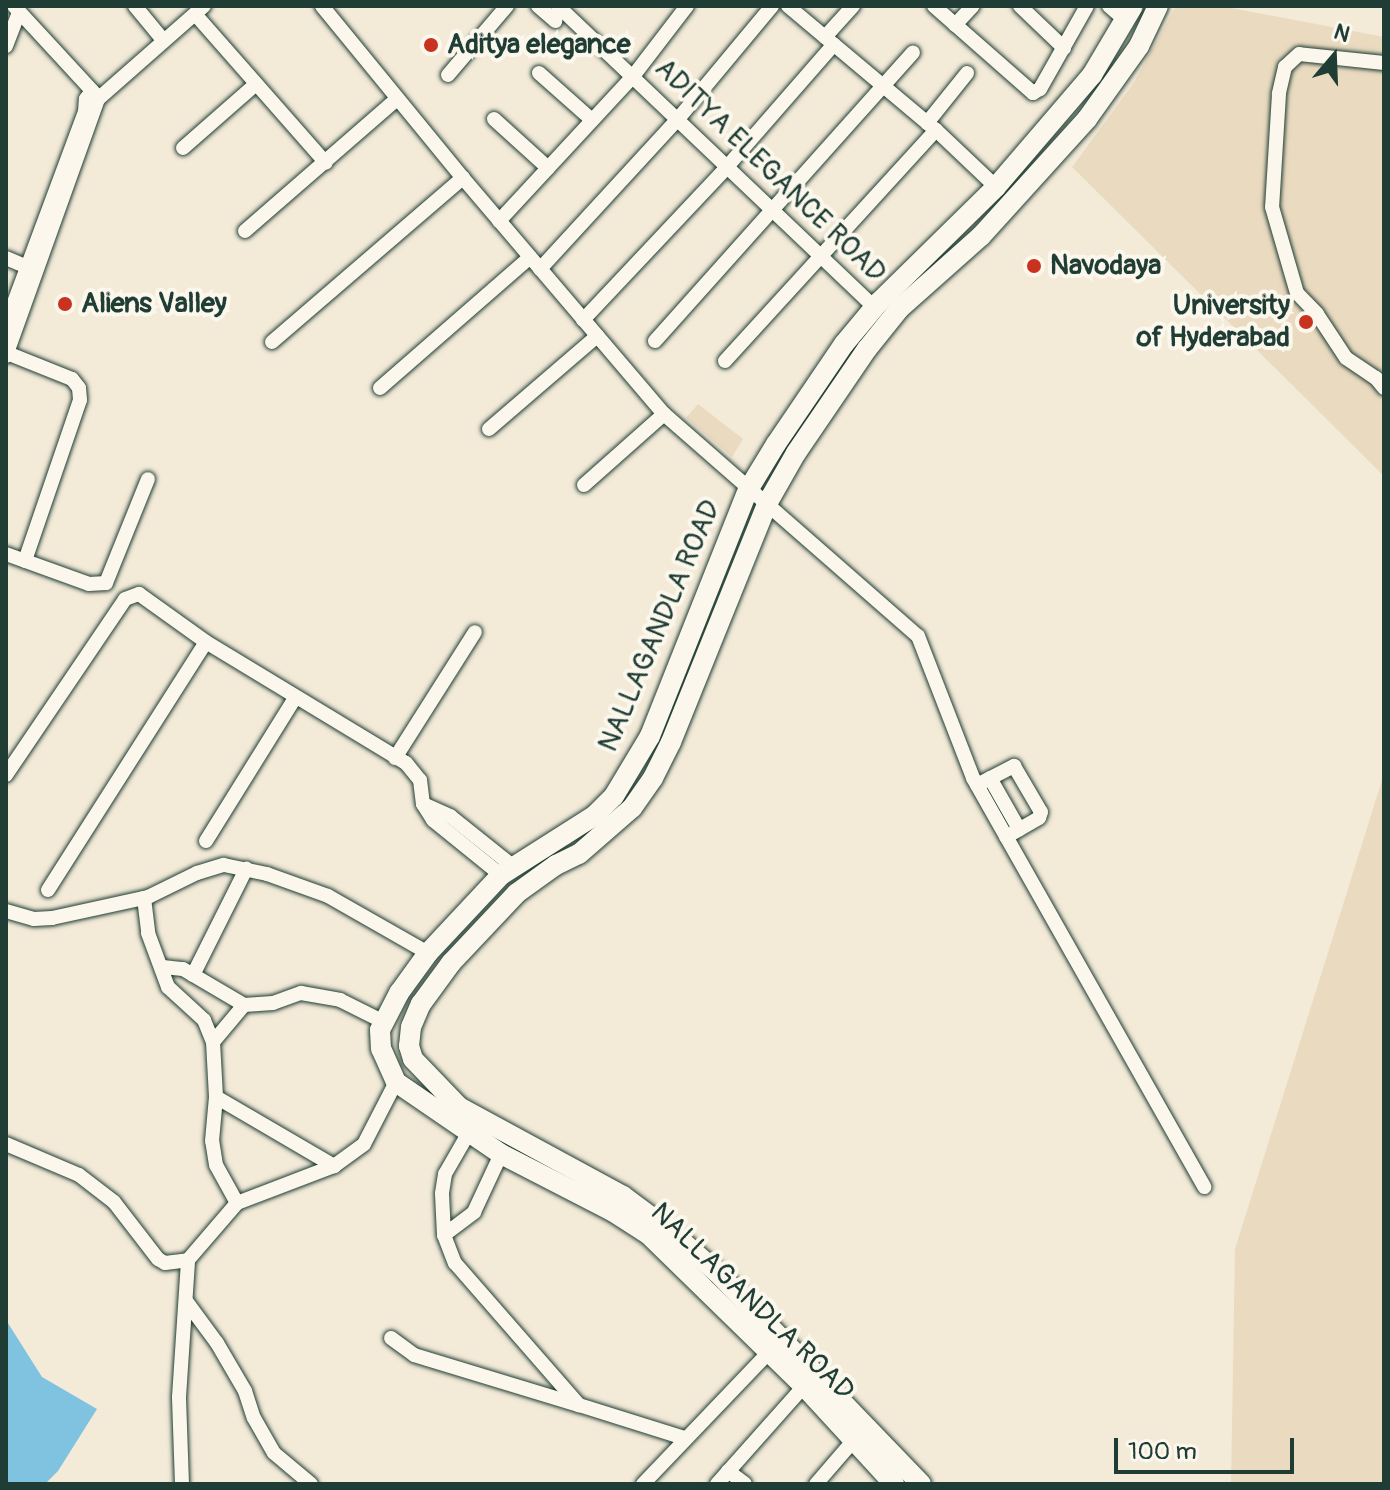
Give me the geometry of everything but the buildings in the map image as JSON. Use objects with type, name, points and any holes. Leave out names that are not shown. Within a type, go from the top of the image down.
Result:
[{"type":"main road","name":"NALLAGANDLA ROAD","points":[[921,1484],[722,1277],[670,1231],[617,1203],[459,1107],[413,1059],[409,1046],[411,1027],[421,1004],[451,963],[512,898],[589,845],[632,808],[653,778],[671,742],[768,502],[796,453],[867,349],[899,309],[981,236],[1050,164],[1139,46],[1158,6]]},
{"type":"main road","name":"NALLAGANDLA ROAD","points":[[382,1021],[428,953],[507,871],[594,816],[614,796],[650,736],[748,490],[844,344],[875,308],[996,187],[1092,75],[1129,13]]},
{"type":"main road","points":[[382,1021],[381,1049],[396,1082]]},
{"type":"main road","name":"NALLAGANDLA ROAD","points":[[396,1082],[501,1154],[617,1203],[804,1386],[894,1484]]},
{"type":"street","points":[[135,6],[164,41]]},
{"type":"street","points":[[322,6],[499,221],[664,414],[918,636],[983,781],[1204,1187]]},
{"type":"street","points":[[448,75],[507,6]]},
{"type":"street","name":"ADITYA ELEGANCE ROAD","points":[[538,6],[556,13],[634,75],[771,212],[875,308]]},
{"type":"street","points":[[499,221],[634,75],[687,6]]},
{"type":"street","points":[[380,388],[535,263],[678,119],[772,6]]},
{"type":"street","points":[[788,6],[931,126],[996,187]]},
{"type":"street","points":[[583,320],[726,168],[830,41],[853,6]]},
{"type":"street","points":[[934,6],[1029,92],[1040,89],[1087,6]]},
{"type":"street","points":[[955,25],[973,6]]},
{"type":"street","points":[[1020,6],[1064,48]]},
{"type":"street","points":[[1109,6],[1129,13]]},
{"type":"street","points":[[16,9],[95,95]]},
{"type":"street","points":[[6,46],[16,9]]},
{"type":"street","points":[[25,561],[80,400],[79,388],[72,379],[6,354],[95,95],[200,10],[256,84],[326,163]]},
{"type":"street","points":[[655,341],[913,52]]},
{"type":"street","points":[[1384,63],[1299,54],[1285,67],[1278,108],[1272,207],[1297,293],[1317,314],[1346,358],[1376,378],[1384,388]]},
{"type":"street","points":[[539,73],[592,120]]},
{"type":"street","points":[[725,361],[931,126],[967,73]]},
{"type":"street","points":[[183,148],[256,84]]},
{"type":"street","points":[[1044,97],[1060,112]]},
{"type":"street","points":[[245,231],[397,99]]},
{"type":"street","points":[[6,324],[90,113]]},
{"type":"street","points":[[494,119],[548,168]]},
{"type":"street","points":[[272,342],[463,178]]},
{"type":"street","points":[[6,258],[27,267]]},
{"type":"street","points":[[489,429],[597,336]]},
{"type":"street","points":[[584,485],[664,414]]},
{"type":"street","points":[[6,554],[89,584],[106,583],[148,479]]},
{"type":"street","points":[[6,775],[131,594],[145,598],[206,642],[406,763],[420,780],[423,804],[433,820],[507,871]]},
{"type":"street","points":[[395,758],[475,632]]},
{"type":"street","points":[[48,890],[206,642]]},
{"type":"street","points":[[206,841],[295,698]]},
{"type":"street","points":[[983,781],[1014,766],[1035,801],[1041,816],[1013,833]]},
{"type":"street","points":[[6,911],[40,919],[144,898],[216,865],[246,869],[330,892],[428,953]]},
{"type":"street","points":[[193,975],[246,869]]},
{"type":"street","points":[[144,898],[148,933],[168,987],[204,1020],[213,1042],[216,1097],[212,1141],[216,1165],[237,1203]]},
{"type":"street","points":[[163,967],[183,969],[244,1005],[273,1003],[301,993],[340,1000],[382,1021]]},
{"type":"street","points":[[213,1042],[244,1005]]},
{"type":"street","points":[[182,1484],[179,1397],[188,1260],[237,1203],[334,1166],[364,1144],[396,1082]]},
{"type":"street","points":[[216,1097],[334,1166]]},
{"type":"street","points":[[468,1134],[445,1174],[442,1194],[444,1235],[455,1263],[579,1405]]},
{"type":"street","points":[[6,1144],[79,1175],[103,1193],[114,1202],[158,1259],[165,1263],[188,1260]]},
{"type":"street","points":[[444,1235],[474,1212],[501,1154]]},
{"type":"street","points":[[186,1301],[224,1355],[274,1453],[311,1484]]},
{"type":"street","points":[[391,1338],[414,1355],[684,1438]]},
{"type":"street","points":[[643,1484],[768,1353]]},
{"type":"street","points":[[717,1484],[804,1386]]},
{"type":"street","points":[[816,1484],[854,1440]]},
{"type":"street","points":[[728,1471],[745,1484]]},
{"type":"shaded area","name":"University of Hyderabad","points":[[1176,6],[1221,6],[1384,37],[1384,476],[1072,167],[1133,84]]},
{"type":"shaded area","points":[[698,404],[743,439],[732,457],[686,418]]},
{"type":"shaded area","points":[[1384,774],[1384,1484],[1231,1484],[1235,1249]]},
{"type":"water","points":[[6,1320],[42,1377],[97,1409],[58,1471],[45,1484],[6,1484]]},
{"type":"place","name":"Aditya elegance","points":[[431,45]]},
{"type":"place","name":"Navodaya","points":[[1034,266]]},
{"type":"place","name":"Aliens Valley","points":[[65,304]]},
{"type":"place","name":"University of Hyderabad","points":[[1306,322]]}]
